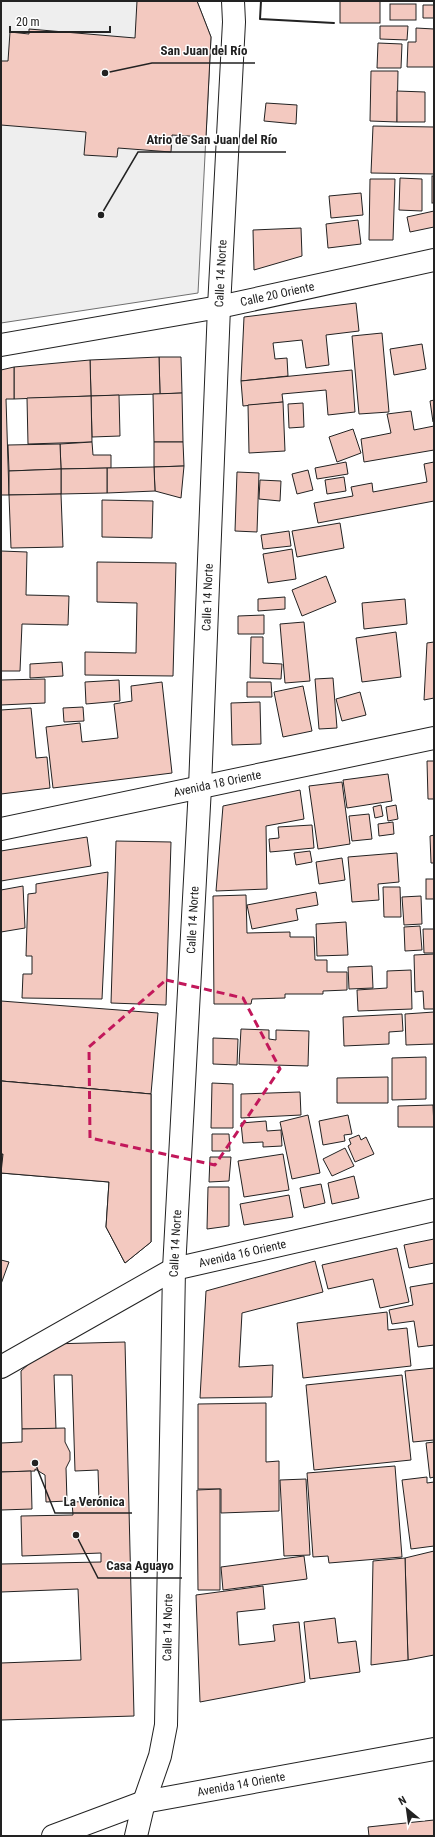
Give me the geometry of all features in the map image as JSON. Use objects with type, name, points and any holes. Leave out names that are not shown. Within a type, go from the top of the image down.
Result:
[{"type":"street","name":"Calle 14 Norte","points":[[136,1836],[144,1802],[160,1756],[166,1725],[174,1269],[200,788],[219,306],[234,22],[233,1]]},
{"type":"street","name":"Calle 20 Oriente","points":[[1,345],[219,306],[434,260]]},
{"type":"street","name":"Avenida 18 Oriente","points":[[1,829],[434,738]]},
{"type":"street","name":"Avenida 16 Oriente","points":[[1,1367],[174,1269],[434,1210]]},
{"type":"street","name":"Avenida 14 Oriente","points":[[53,1836],[144,1802],[434,1749]]},
{"type":"highlighted area","points":[[166,980],[243,998],[280,1069],[215,1165],[90,1138],[89,1047]]},
{"type":"shaded area","points":[[1,1],[197,1],[211,37],[198,293],[1,323]]},
{"type":"building","points":[[137,1],[197,1],[211,37],[206,137],[172,135],[171,152],[118,148],[117,157],[84,155],[86,132],[1,125],[1,61],[8,61],[10,32],[29,34],[29,29],[135,38]]},
{"type":"building","points":[[340,1],[380,1],[380,23],[340,23]]},
{"type":"building","points":[[390,4],[416,4],[416,20],[390,20]]},
{"type":"building","points":[[423,5],[434,5],[434,18],[423,18]]},
{"type":"building","points":[[380,26],[408,26],[407,40],[380,39]]},
{"type":"building","points":[[416,28],[434,29],[434,67],[407,67],[408,42],[416,42]]},
{"type":"building","points":[[378,43],[402,44],[401,68],[377,68]]},
{"type":"building","points":[[371,71],[398,71],[397,122],[370,121]]},
{"type":"building","points":[[397,91],[425,92],[425,122],[397,122]]},
{"type":"building","points":[[266,103],[297,105],[296,124],[264,121]]},
{"type":"building","points":[[373,126],[434,127],[434,174],[371,173]]},
{"type":"building","points":[[432,176],[434,176],[434,203],[432,203]]},
{"type":"building","points":[[400,178],[422,179],[422,211],[399,210]]},
{"type":"building","points":[[370,179],[395,179],[393,240],[369,240]]},
{"type":"building","points":[[361,193],[363,215],[331,218],[329,196]]},
{"type":"building","points":[[434,211],[434,227],[410,232],[407,217]]},
{"type":"building","points":[[358,220],[361,244],[328,248],[326,224]]},
{"type":"building","points":[[301,228],[302,256],[254,270],[253,230]]},
{"type":"building","points":[[356,303],[359,331],[326,335],[329,365],[306,368],[302,340],[273,343],[275,359],[287,358],[288,376],[241,381],[244,317]]},
{"type":"building","points":[[382,333],[389,412],[359,414],[352,336]]},
{"type":"building","points":[[422,344],[426,369],[394,375],[390,349]]},
{"type":"building","points":[[159,357],[181,357],[182,393],[160,394]]},
{"type":"building","points":[[159,357],[160,394],[91,396],[90,360]]},
{"type":"building","points":[[90,360],[91,396],[14,399],[14,367]]},
{"type":"building","points":[[14,367],[14,399],[6,399],[9,495],[1,495],[1,370]]},
{"type":"building","points":[[352,370],[355,412],[328,415],[326,390],[282,394],[283,402],[243,406],[241,381]]},
{"type":"building","points":[[182,393],[183,442],[154,442],[153,394]]},
{"type":"building","points":[[119,395],[120,436],[92,437],[91,396]]},
{"type":"building","points":[[91,396],[92,442],[28,444],[27,398]]},
{"type":"building","points":[[434,400],[434,422],[433,422],[430,401]]},
{"type":"building","points":[[283,402],[285,451],[249,453],[248,405]]},
{"type":"building","points":[[303,403],[304,427],[289,428],[288,404]]},
{"type":"building","points":[[411,411],[414,430],[434,426],[434,450],[364,462],[361,439],[391,433],[387,414]]},
{"type":"building","points":[[353,429],[361,453],[337,462],[329,437]]},
{"type":"building","points":[[92,442],[93,455],[111,455],[111,468],[61,469],[60,444]]},
{"type":"building","points":[[154,442],[183,442],[184,466],[154,467]]},
{"type":"building","points":[[60,444],[61,469],[9,471],[8,445]]},
{"type":"building","points":[[346,462],[348,474],[317,479],[315,468]]},
{"type":"building","points":[[434,462],[434,501],[318,523],[314,503],[353,496],[351,487],[372,483],[373,492],[427,482],[424,464]]},
{"type":"building","points":[[184,466],[181,498],[155,491],[154,467]]},
{"type":"building","points":[[154,467],[155,491],[107,493],[107,468]]},
{"type":"building","points":[[107,468],[107,493],[61,494],[61,469]]},
{"type":"building","points":[[61,469],[61,494],[9,495],[9,471]]},
{"type":"building","points":[[308,470],[313,490],[297,494],[292,474]]},
{"type":"building","points":[[237,472],[259,473],[257,532],[235,531]]},
{"type":"building","points":[[344,477],[346,491],[327,494],[325,480]]},
{"type":"building","points":[[260,480],[281,481],[280,501],[259,499]]},
{"type":"building","points":[[61,494],[63,547],[11,548],[9,495]]},
{"type":"building","points":[[102,500],[153,501],[152,538],[102,537]]},
{"type":"building","points":[[340,523],[344,548],[297,557],[292,531]]},
{"type":"building","points":[[289,531],[291,546],[263,549],[261,535]]},
{"type":"building","points":[[292,549],[296,579],[268,583],[263,554]]},
{"type":"building","points":[[1,551],[27,552],[26,595],[69,596],[68,625],[22,624],[20,671],[1,671]]},
{"type":"building","points":[[97,562],[176,563],[173,676],[85,675],[85,652],[136,653],[137,603],[97,602]]},
{"type":"building","points":[[326,576],[336,602],[302,616],[292,590]]},
{"type":"building","points":[[285,597],[285,609],[258,611],[258,599]]},
{"type":"building","points":[[405,599],[407,624],[364,629],[362,603]]},
{"type":"building","points":[[264,615],[264,634],[238,634],[238,616]]},
{"type":"building","points":[[304,622],[310,681],[285,683],[280,624]]},
{"type":"building","points":[[396,632],[401,677],[362,682],[356,638]]},
{"type":"building","points":[[251,637],[263,637],[263,663],[282,664],[281,679],[250,678]]},
{"type":"building","points":[[434,642],[434,698],[424,700],[427,643]]},
{"type":"building","points":[[62,662],[63,676],[30,678],[30,664]]},
{"type":"building","points":[[333,678],[337,728],[319,729],[315,679]]},
{"type":"building","points":[[45,679],[45,703],[1,705],[1,680]]},
{"type":"building","points":[[119,680],[120,701],[86,704],[85,682]]},
{"type":"building","points":[[162,682],[172,773],[53,788],[46,727],[80,723],[82,742],[118,738],[114,704],[132,701],[131,686]]},
{"type":"building","points":[[247,682],[271,682],[272,697],[247,697]]},
{"type":"building","points":[[303,686],[312,731],[283,737],[274,692]]},
{"type":"building","points":[[360,692],[366,715],[342,721],[336,699]]},
{"type":"building","points":[[260,702],[261,744],[232,745],[231,703]]},
{"type":"building","points":[[83,707],[84,721],[64,722],[63,708]]},
{"type":"building","points":[[31,708],[36,758],[47,757],[50,788],[1,794],[1,710]]},
{"type":"building","points":[[427,761],[434,761],[434,799],[428,799]]},
{"type":"building","points":[[388,774],[392,801],[347,808],[343,780]]},
{"type":"building","points":[[342,782],[350,844],[318,849],[309,786]]},
{"type":"building","points":[[300,790],[304,819],[266,826],[267,889],[216,891],[223,806]]},
{"type":"building","points":[[381,805],[383,816],[375,818],[373,807]]},
{"type":"building","points":[[396,805],[398,819],[388,821],[386,807]]},
{"type":"building","points":[[369,814],[372,839],[352,841],[349,816]]},
{"type":"building","points":[[393,822],[394,834],[379,836],[378,824]]},
{"type":"building","points":[[312,825],[314,848],[270,852],[269,839],[279,838],[278,827]]},
{"type":"building","points":[[434,835],[434,863],[431,863],[430,836]]},
{"type":"building","points":[[87,837],[91,866],[1,881],[1,851]]},
{"type":"building","points":[[116,841],[171,842],[166,1005],[111,1003]]},
{"type":"building","points":[[310,851],[312,862],[296,865],[294,853]]},
{"type":"building","points":[[397,853],[399,882],[378,884],[379,900],[352,902],[348,857]]},
{"type":"building","points":[[342,858],[345,880],[319,884],[316,862]]},
{"type":"building","points":[[108,872],[102,999],[22,998],[23,974],[32,974],[32,956],[26,956],[28,894],[36,893],[36,884]]},
{"type":"building","points":[[426,879],[434,879],[434,899],[426,899]]},
{"type":"building","points":[[23,886],[25,928],[1,932],[1,890]]},
{"type":"building","points":[[383,887],[400,887],[401,917],[384,917]]},
{"type":"building","points":[[316,892],[318,905],[296,909],[298,920],[252,929],[247,905]]},
{"type":"building","points":[[246,895],[247,933],[290,932],[290,937],[314,937],[315,960],[327,960],[327,972],[347,972],[347,990],[323,991],[323,994],[285,994],[285,998],[252,999],[251,1004],[214,1004],[213,896]]},
{"type":"building","points":[[421,896],[422,924],[404,925],[402,897]]},
{"type":"building","points":[[346,922],[348,955],[317,956],[316,924]]},
{"type":"building","points":[[420,926],[422,950],[405,951],[404,927]]},
{"type":"building","points":[[423,929],[434,929],[434,953],[424,953]]},
{"type":"building","points":[[434,954],[434,1009],[424,1009],[423,991],[415,992],[414,955]]},
{"type":"building","points":[[372,966],[373,988],[349,989],[348,967]]},
{"type":"building","points":[[411,970],[412,1009],[358,1011],[357,990],[387,988],[387,971]]},
{"type":"building","points":[[1,1001],[158,1013],[151,1094],[1,1081]]},
{"type":"building","points":[[434,1012],[434,1044],[406,1045],[405,1014]]},
{"type":"building","points":[[402,1014],[403,1031],[389,1032],[389,1044],[344,1046],[343,1017]]},
{"type":"building","points":[[241,1029],[269,1030],[269,1039],[276,1040],[276,1030],[309,1031],[308,1066],[239,1064]]},
{"type":"building","points":[[213,1038],[238,1039],[237,1065],[213,1064]]},
{"type":"building","points":[[426,1057],[426,1099],[392,1100],[392,1058]]},
{"type":"building","points":[[388,1077],[388,1103],[337,1103],[337,1078]]},
{"type":"building","points":[[1,1081],[151,1094],[151,1242],[125,1263],[106,1227],[109,1182],[1,1173],[3,1154],[1,1154],[1,1123],[44,1128],[45,1123],[116,1125],[116,1112],[1,1107]]},
{"type":"building","points":[[1,1081],[151,1094],[151,1242],[125,1263],[106,1227],[109,1182],[1,1173],[3,1154],[1,1154]]},
{"type":"building","points":[[212,1083],[233,1084],[233,1128],[211,1128]]},
{"type":"building","points":[[300,1092],[301,1115],[241,1118],[241,1094]]},
{"type":"building","points":[[433,1105],[434,1127],[398,1127],[398,1106]]},
{"type":"building","points":[[308,1115],[320,1173],[292,1179],[280,1122]]},
{"type":"building","points":[[348,1115],[352,1134],[344,1135],[345,1141],[323,1145],[319,1121]]},
{"type":"building","points":[[266,1121],[267,1131],[281,1130],[282,1146],[263,1147],[263,1142],[243,1143],[241,1123]]},
{"type":"building","points":[[212,1134],[229,1134],[230,1151],[212,1151]]},
{"type":"building","points":[[359,1135],[361,1140],[366,1137],[374,1154],[355,1162],[348,1146],[351,1144],[349,1139]]},
{"type":"building","points":[[345,1148],[354,1166],[332,1176],[323,1159]]},
{"type":"building","points":[[283,1154],[289,1190],[244,1197],[238,1161]]},
{"type":"building","points":[[210,1157],[231,1157],[229,1181],[209,1182]]},
{"type":"building","points":[[354,1176],[359,1198],[332,1204],[328,1183]]},
{"type":"building","points":[[321,1184],[325,1203],[304,1208],[300,1188]]},
{"type":"building","points":[[208,1187],[229,1187],[229,1226],[207,1229]]},
{"type":"building","points":[[289,1195],[293,1217],[244,1225],[240,1204]]},
{"type":"building","points":[[434,1239],[434,1263],[409,1268],[404,1245]]},
{"type":"building","points":[[397,1248],[409,1302],[380,1308],[373,1279],[328,1289],[322,1265]]},
{"type":"building","points":[[1,1260],[9,1262],[1,1284]]},
{"type":"building","points":[[315,1261],[323,1292],[242,1313],[239,1367],[273,1365],[272,1397],[200,1398],[206,1291]]},
{"type":"building","points":[[434,1283],[434,1345],[418,1347],[414,1321],[392,1324],[389,1310],[413,1305],[410,1287]]},
{"type":"building","points":[[387,1312],[388,1330],[407,1328],[411,1366],[303,1378],[297,1323]]},
{"type":"building","points":[[125,1342],[134,1716],[1,1720],[1,1663],[81,1660],[78,1589],[1,1592],[1,1564],[101,1562],[101,1553],[22,1556],[21,1516],[73,1515],[72,1502],[99,1501],[98,1470],[75,1471],[72,1375],[54,1375],[56,1429],[22,1429],[21,1371],[51,1344]]},
{"type":"building","points":[[434,1368],[434,1440],[413,1442],[405,1371]]},
{"type":"building","points":[[402,1375],[411,1460],[314,1470],[306,1385]]},
{"type":"building","points":[[266,1403],[266,1462],[279,1461],[279,1511],[221,1513],[221,1489],[198,1489],[198,1404]]},
{"type":"building","points":[[65,1428],[65,1442],[70,1452],[70,1460],[66,1468],[67,1501],[46,1502],[45,1475],[35,1469],[35,1471],[1,1472],[1,1443],[22,1442],[22,1429]]},
{"type":"building","points":[[434,1442],[434,1477],[430,1478],[426,1443]]},
{"type":"building","points":[[395,1466],[402,1557],[329,1563],[328,1556],[313,1557],[307,1473]]},
{"type":"building","points":[[31,1471],[32,1509],[1,1510],[1,1472]]},
{"type":"building","points":[[427,1477],[427,1483],[434,1482],[434,1546],[411,1549],[402,1480]]},
{"type":"building","points":[[306,1479],[310,1555],[284,1556],[280,1480]]},
{"type":"building","points":[[220,1489],[220,1590],[198,1590],[197,1490]]},
{"type":"building","points":[[434,1551],[434,1655],[408,1660],[405,1558]]},
{"type":"building","points":[[304,1556],[307,1579],[223,1590],[221,1567]]},
{"type":"building","points":[[405,1558],[408,1660],[371,1665],[373,1561]]},
{"type":"building","points":[[263,1586],[265,1609],[237,1612],[239,1645],[275,1641],[273,1625],[299,1622],[305,1682],[200,1702],[196,1595]]},
{"type":"building","points":[[335,1618],[338,1643],[356,1641],[360,1672],[310,1679],[304,1622]]},
{"type":"building","points":[[434,1820],[434,1836],[369,1836],[368,1827]]},
{"type":"wall","points":[[261,1],[260,19],[334,23]]},
{"type":"place","name":"San Juan del Río","points":[[105,73]]},
{"type":"place","name":"Atrio de San Juan del Río","points":[[101,215]]},
{"type":"place","name":"La Verónica","points":[[35,1463]]},
{"type":"place","name":"Casa Aguayo","points":[[76,1535]]}]
